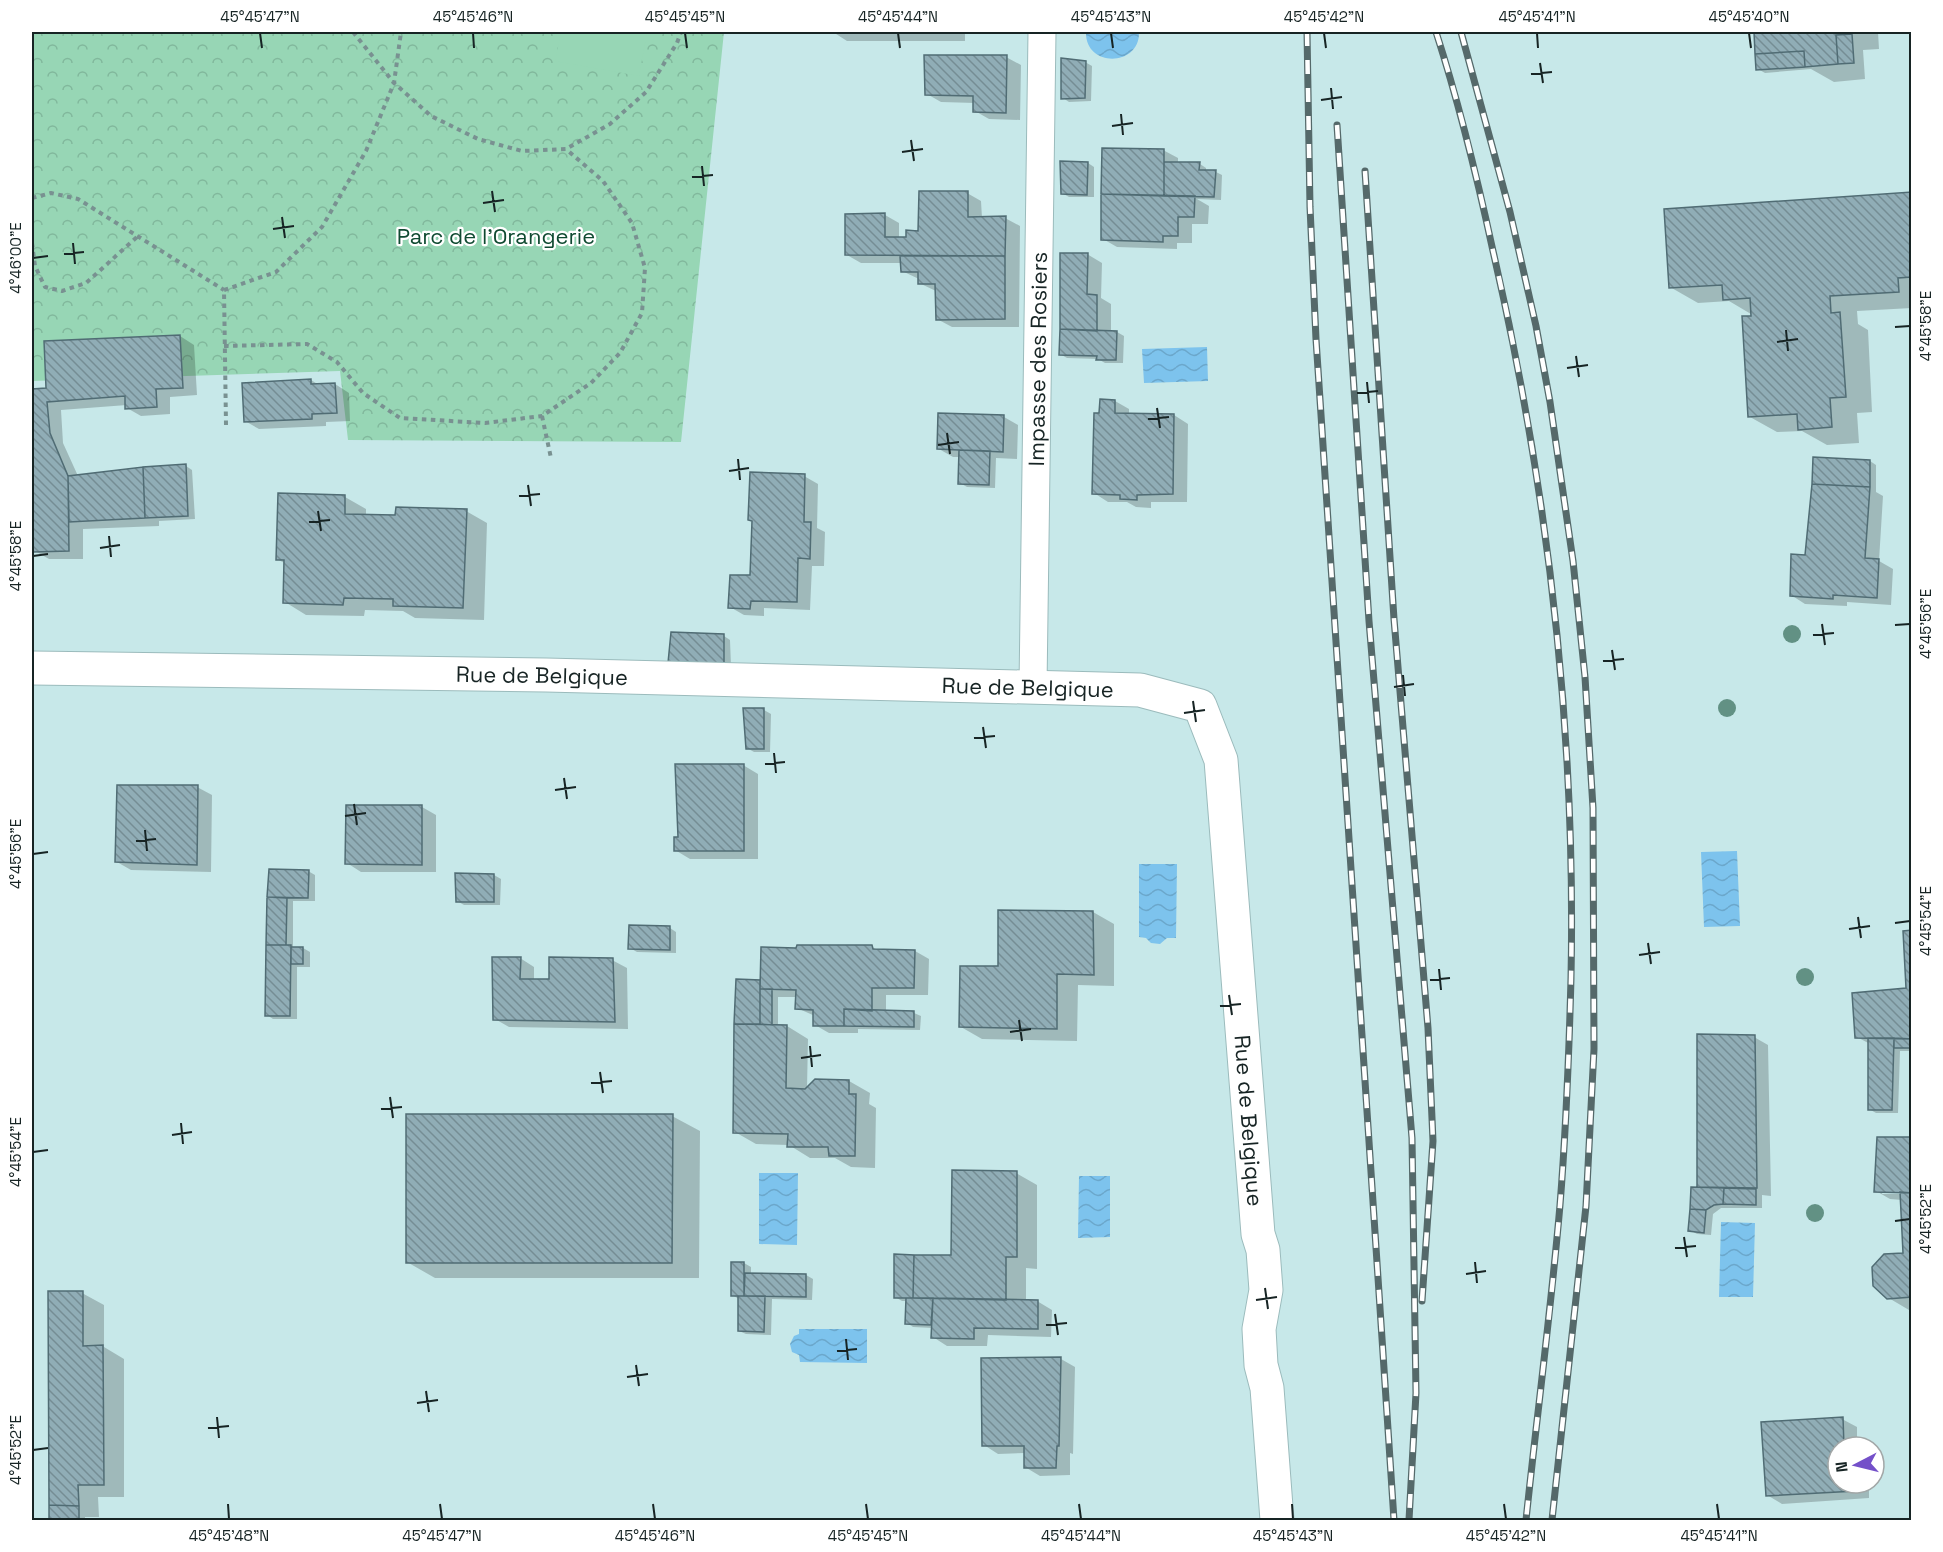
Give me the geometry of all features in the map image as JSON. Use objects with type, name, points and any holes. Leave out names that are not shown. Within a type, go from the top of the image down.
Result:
[{"type":"street","name":"Rue de Belgique","points":[[32,668],[570,675],[1140,690],[1200,706],[1221,760],[1258,1234],[1263,1250],[1266,1290],[1259,1338],[1261,1365],[1267,1388],[1277,1521]]},
{"type":"lane","name":"Impasse des Rosiers","points":[[1033,687],[1042,32]]},
{"type":"path","points":[[352,32],[394,83],[431,116],[478,139],[522,151],[566,149],[610,124],[646,92],[677,43],[681,32]]},
{"type":"path","points":[[224,290],[276,272],[322,227],[366,151],[394,83],[402,32]]},
{"type":"path","points":[[224,346],[307,344],[337,362],[363,393],[400,418],[485,423],[542,416],[591,382],[606,368],[620,353],[642,313],[645,268],[632,223],[603,181],[566,149]]},
{"type":"path","points":[[32,198],[51,193],[78,200],[224,290]]},
{"type":"path","points":[[32,243],[35,266],[45,287],[62,291],[86,283],[137,237]]},
{"type":"path","points":[[224,290],[226,425]]},
{"type":"path","points":[[542,416],[551,458]]},
{"type":"green space","name":"Parc de l'Orangerie","points":[[32,32],[724,32],[681,442],[348,440],[340,371],[32,381]]},
{"type":"green space","points":[[561,32],[647,32],[639,76],[555,61]]},
{"type":"water","points":[[1086,32],[1139,32],[1137,44],[1131,52],[1112,59],[1094,52],[1088,44]]},
{"type":"water","points":[[1207,347],[1208,381],[1144,383],[1142,349]]},
{"type":"water","points":[[1737,851],[1740,926],[1704,927],[1701,852]]},
{"type":"water","points":[[1139,864],[1177,864],[1176,938],[1167,938],[1160,944],[1151,943],[1146,938],[1139,937]]},
{"type":"water","points":[[759,1173],[798,1173],[797,1245],[759,1244]]},
{"type":"water","points":[[1079,1176],[1110,1176],[1110,1237],[1078,1238]]},
{"type":"water","points":[[1721,1222],[1755,1223],[1753,1297],[1719,1297]]},
{"type":"water","points":[[799,1329],[867,1329],[867,1363],[800,1362],[799,1355],[792,1352],[790,1344],[794,1336],[799,1334]]},
{"type":"building","points":[[951,32],[951,33],[832,33]]},
{"type":"building","points":[[1754,32],[1852,32],[1852,34],[1836,35],[1838,64],[1805,67],[1804,51],[1755,54]]},
{"type":"building","points":[[1852,34],[1854,63],[1838,64],[1836,35]]},
{"type":"building","points":[[1804,51],[1805,67],[1756,70],[1755,54]]},
{"type":"building","points":[[924,55],[1007,55],[1006,113],[973,112],[973,96],[925,95]]},
{"type":"building","points":[[1061,58],[1086,61],[1085,98],[1061,99]]},
{"type":"building","points":[[1102,148],[1164,149],[1164,196],[1101,194]]},
{"type":"building","points":[[1060,161],[1088,162],[1087,195],[1061,194]]},
{"type":"building","points":[[1164,162],[1200,162],[1199,170],[1216,170],[1214,197],[1164,196]]},
{"type":"building","points":[[919,191],[968,191],[968,217],[1006,216],[1005,256],[845,255],[845,214],[885,213],[885,237],[906,237],[906,230],[918,231]]},
{"type":"building","points":[[1912,192],[1912,277],[1898,278],[1899,292],[1830,296],[1831,313],[1840,312],[1846,397],[1830,398],[1832,427],[1798,430],[1797,414],[1748,417],[1742,316],[1751,316],[1750,298],[1723,300],[1722,285],[1669,288],[1664,209]]},
{"type":"building","points":[[1101,194],[1195,196],[1194,217],[1178,217],[1178,236],[1163,236],[1163,242],[1101,240]]},
{"type":"building","points":[[1060,253],[1088,253],[1087,294],[1097,295],[1097,331],[1060,329]]},
{"type":"building","points":[[900,256],[1005,256],[1005,319],[936,320],[935,284],[918,284],[918,272],[901,272]]},
{"type":"building","points":[[1060,329],[1117,331],[1116,360],[1096,360],[1097,356],[1059,355]]},
{"type":"building","points":[[180,335],[183,388],[156,389],[157,407],[125,409],[125,396],[47,402],[50,433],[68,476],[69,551],[33,552],[32,389],[46,388],[44,341]]},
{"type":"building","points":[[311,379],[311,384],[335,383],[337,413],[312,414],[312,419],[244,422],[242,383]]},
{"type":"building","points":[[1100,399],[1115,400],[1115,413],[1174,414],[1173,494],[1137,495],[1137,500],[1120,499],[1120,495],[1092,494],[1094,413],[1099,413]]},
{"type":"building","points":[[938,413],[1004,415],[1003,452],[937,449]]},
{"type":"building","points":[[959,450],[990,451],[989,485],[958,484]]},
{"type":"building","points":[[1813,457],[1870,460],[1870,487],[1812,484]]},
{"type":"building","points":[[186,464],[188,516],[145,518],[143,467]]},
{"type":"building","points":[[143,467],[145,518],[69,522],[68,476]]},
{"type":"building","points":[[750,472],[805,474],[804,522],[811,522],[810,559],[798,558],[797,602],[751,601],[750,609],[728,608],[730,575],[750,575],[752,521],[748,520]]},
{"type":"building","points":[[1812,484],[1870,487],[1865,558],[1879,559],[1877,598],[1833,595],[1833,599],[1790,596],[1791,554],[1805,555]]},
{"type":"building","points":[[278,493],[345,495],[345,514],[395,515],[396,507],[467,509],[463,608],[393,606],[393,599],[344,598],[343,605],[283,603],[284,560],[276,560]]},
{"type":"building","points":[[671,632],[724,634],[724,663],[668,663]]},
{"type":"building","points":[[743,708],[764,708],[764,749],[746,749]]},
{"type":"building","points":[[675,764],[744,764],[744,851],[674,851],[674,837],[678,837]]},
{"type":"building","points":[[117,785],[198,785],[197,865],[115,862]]},
{"type":"building","points":[[346,805],[422,805],[422,865],[345,864]]},
{"type":"building","points":[[269,869],[309,870],[308,898],[267,897]]},
{"type":"building","points":[[455,873],[494,874],[494,902],[456,902]]},
{"type":"building","points":[[267,897],[287,898],[286,945],[266,945]]},
{"type":"building","points":[[998,910],[1093,911],[1094,975],[1057,974],[1057,1029],[959,1027],[960,966],[998,966]]},
{"type":"building","points":[[629,925],[670,926],[670,950],[628,949]]},
{"type":"building","points":[[1912,930],[1912,1039],[1855,1038],[1852,993],[1906,988],[1903,931]]},
{"type":"building","points":[[266,945],[291,945],[290,1016],[265,1016]]},
{"type":"building","points":[[797,945],[872,945],[873,949],[915,950],[914,988],[872,988],[872,1011],[844,1009],[844,1026],[813,1026],[813,1010],[795,1009],[796,990],[760,989],[761,947],[796,948]]},
{"type":"building","points":[[291,947],[303,947],[303,964],[291,964]]},
{"type":"building","points":[[492,957],[521,957],[520,979],[549,979],[549,957],[613,958],[615,1022],[493,1020]]},
{"type":"building","points":[[736,979],[760,980],[760,1024],[734,1024]]},
{"type":"building","points":[[760,989],[772,989],[772,1025],[760,1024]]},
{"type":"building","points":[[844,1009],[914,1011],[914,1027],[844,1026]]},
{"type":"building","points":[[734,1024],[787,1025],[786,1088],[805,1089],[815,1079],[849,1080],[849,1094],[856,1094],[855,1156],[829,1156],[828,1147],[787,1147],[788,1134],[733,1133]]},
{"type":"building","points":[[1697,1034],[1755,1035],[1757,1188],[1697,1187]]},
{"type":"building","points":[[1868,1038],[1894,1038],[1892,1110],[1868,1110]]},
{"type":"building","points":[[1894,1038],[1912,1039],[1912,1048],[1894,1048]]},
{"type":"building","points":[[406,1114],[673,1114],[672,1263],[406,1263]]},
{"type":"building","points":[[1877,1137],[1912,1137],[1912,1193],[1874,1192]]},
{"type":"building","points":[[952,1170],[1017,1171],[1017,1257],[1006,1257],[1006,1300],[913,1298],[914,1255],[951,1255]]},
{"type":"building","points":[[1691,1187],[1724,1188],[1723,1204],[1714,1205],[1706,1210],[1690,1209]]},
{"type":"building","points":[[1724,1188],[1756,1189],[1756,1205],[1723,1204]]},
{"type":"building","points":[[1900,1192],[1912,1193],[1912,1297],[1887,1299],[1873,1286],[1872,1267],[1884,1254],[1903,1253]]},
{"type":"building","points":[[1690,1209],[1706,1210],[1704,1233],[1688,1231]]},
{"type":"building","points":[[894,1254],[914,1255],[913,1298],[894,1298]]},
{"type":"building","points":[[731,1262],[744,1262],[744,1296],[731,1296]]},
{"type":"building","points":[[745,1273],[806,1274],[806,1297],[744,1296]]},
{"type":"building","points":[[48,1291],[83,1291],[83,1346],[103,1345],[104,1485],[78,1485],[79,1506],[49,1505]]},
{"type":"building","points":[[738,1296],[765,1296],[764,1332],[738,1331]]},
{"type":"building","points":[[906,1298],[933,1298],[931,1325],[905,1324]]},
{"type":"building","points":[[933,1298],[1038,1300],[1038,1329],[974,1328],[974,1339],[931,1338]]},
{"type":"building","points":[[1061,1357],[1059,1446],[1057,1446],[1056,1468],[1024,1468],[1024,1446],[982,1446],[981,1358]]},
{"type":"building","points":[[1843,1417],[1844,1435],[1826,1435],[1826,1493],[1766,1496],[1761,1422]]},
{"type":"building","points":[[49,1505],[79,1506],[79,1520],[49,1520]]},
{"type":"railway","points":[[1307,32],[1310,207],[1316,339],[1394,1520]]},
{"type":"railway","points":[[1436,32],[1481,196],[1529,431],[1555,612],[1569,795],[1571,978],[1564,1149],[1552,1284],[1526,1520]]},
{"type":"railway","points":[[1461,32],[1510,212],[1536,326],[1550,402],[1573,561],[1585,677],[1593,808],[1594,1049],[1586,1206],[1552,1520]]},
{"type":"railway","points":[[1337,125],[1369,621],[1412,1138],[1416,1393],[1409,1520]]},
{"type":"railway","points":[[1365,171],[1394,619],[1428,1028],[1433,1141],[1422,1301]]}]
